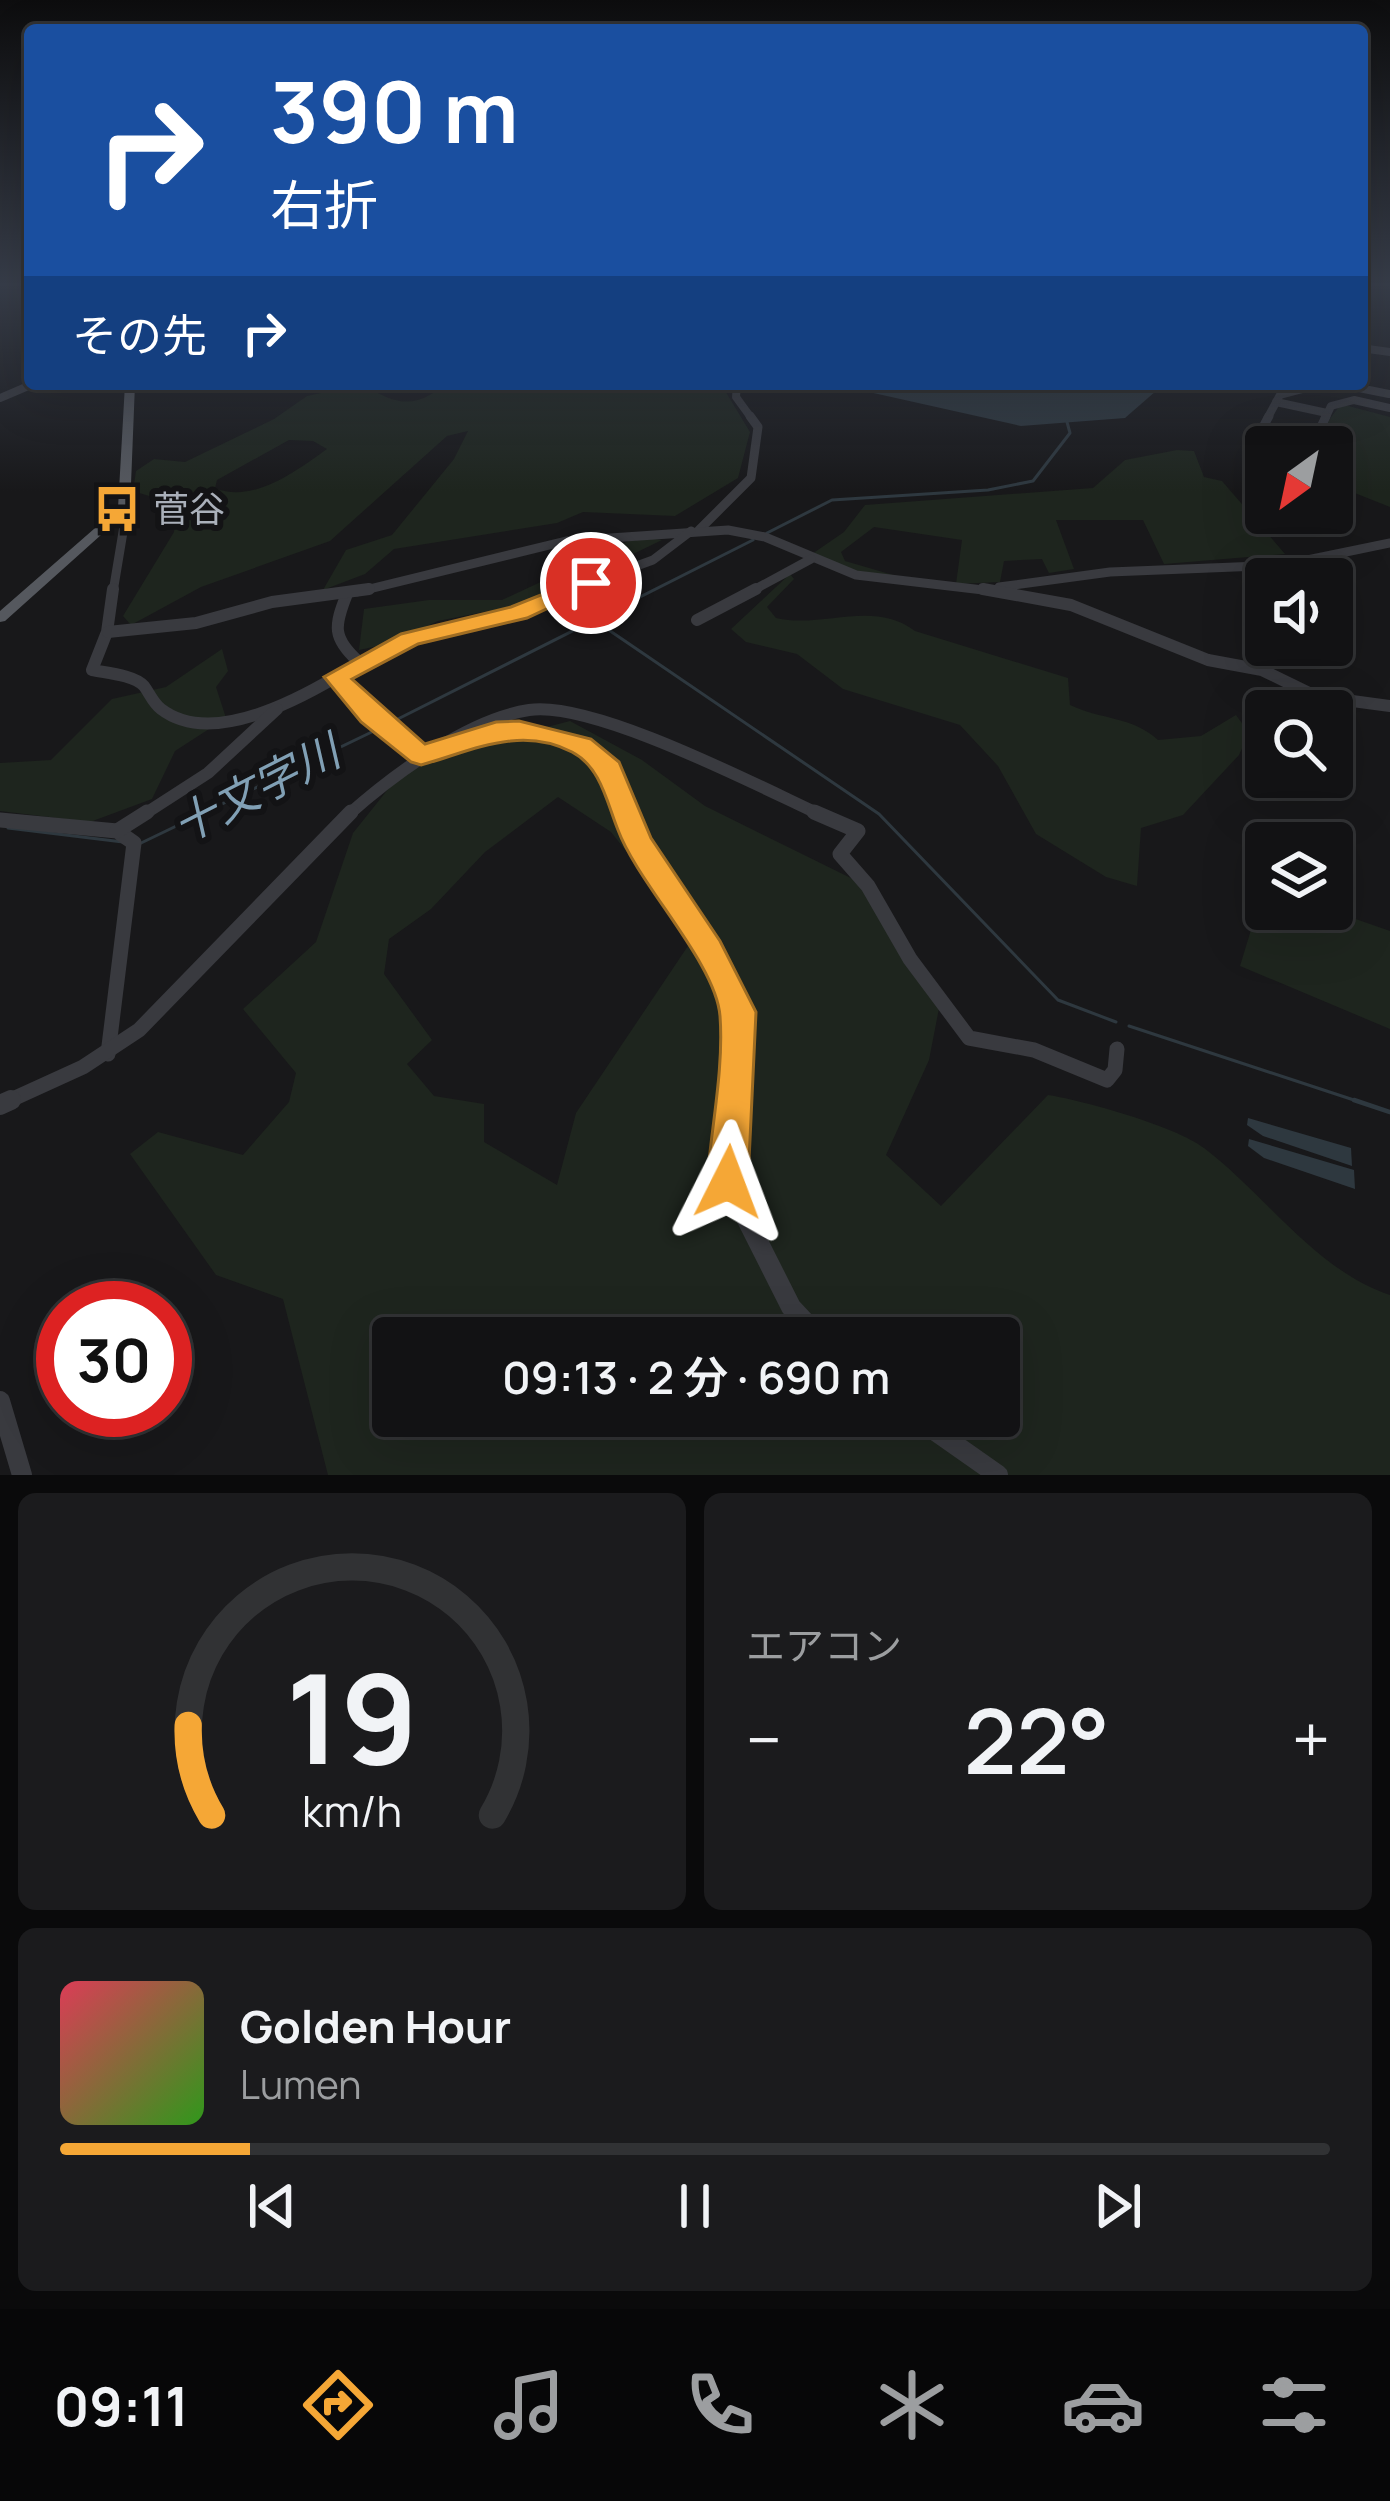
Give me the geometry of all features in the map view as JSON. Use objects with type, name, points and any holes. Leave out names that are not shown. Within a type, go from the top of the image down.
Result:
[{"type":"main road","points":[[0,618],[121,514],[130,390]]},
{"type":"street","points":[[0,820],[117,831],[208,772],[269,714],[359,662],[409,639],[519,613],[605,574],[653,560],[696,530],[712,508],[747,484],[754,467],[758,427],[736,397],[737,390]]},
{"type":"street","points":[[1263,426],[1280,394],[1297,390]]},
{"type":"street","points":[[1321,426],[1331,406],[1354,400],[1387,408],[1389,392]]},
{"type":"street","points":[[1276,402],[1327,413]]},
{"type":"street","points":[[121,514],[125,520],[112,575],[108,632],[89,667],[140,681],[168,714],[210,720],[298,697]]},
{"type":"street","points":[[108,632],[196,623],[272,602],[347,594],[566,541],[696,530],[765,537],[856,575],[986,589],[1101,614],[1174,648],[1262,670],[1315,696],[1390,706]]},
{"type":"street","points":[[986,589],[1110,572],[1283,566],[1390,544]]},
{"type":"street","points":[[697,620],[811,559]]},
{"type":"street","points":[[347,594],[334,626],[340,645],[359,662]]},
{"type":"street","points":[[336,677],[370,716],[421,756]]},
{"type":"street","points":[[0,1106],[108,1054],[157,1014],[380,785],[421,756],[534,709],[569,713],[858,831],[840,854],[859,870],[901,946],[951,1004],[969,1038],[1034,1050],[1106,1080],[1115,1070],[1117,1049]]},
{"type":"street","points":[[442,746],[496,730],[540,732],[582,746],[609,769],[637,841],[708,951],[738,1012],[728,1182],[790,1307],[800,1317]]},
{"type":"street","points":[[108,1054],[136,850],[117,831]]},
{"type":"street","points":[[0,1401],[22,1475]]},
{"type":"street","points":[[944,1437],[998,1475]]},
{"type":"shaded area","points":[[335,390],[376,390],[394,400],[411,401],[436,390],[725,390],[750,432],[738,478],[675,516],[583,512],[557,523],[394,549],[365,574],[323,590],[346,550],[392,535],[454,459],[468,431],[447,436],[330,541],[201,587],[131,625],[123,616],[174,532],[178,505],[133,491],[136,471],[154,459],[185,462],[274,419],[307,396]],"holes":[[[289,440],[313,441],[327,449],[274,483],[244,492],[215,488],[217,480]]]},
{"type":"shaded area","points":[[860,390],[1157,390],[1125,418],[1021,426]]},
{"type":"shaded area","points":[[1341,404],[1390,417],[1390,507],[1353,492],[1353,426],[1325,426]]},
{"type":"shaded area","points":[[1194,451],[1204,477],[1222,481],[1245,508],[1245,534],[1268,534],[1285,554],[1164,564],[1143,520],[1056,520],[1074,569],[1049,573],[1042,559],[1004,561],[1000,582],[956,584],[962,540],[874,527],[841,552],[845,561],[900,577],[850,570],[812,554],[844,532],[865,505],[1093,488],[1125,460]]},
{"type":"shaded area","points":[[637,537],[662,540],[534,602],[438,621],[392,643],[359,650],[364,609],[429,600],[502,600]]},
{"type":"shaded area","points":[[790,574],[794,579],[767,607],[776,618],[882,617],[1068,678],[1070,705],[1127,722],[1158,740],[1201,736],[1236,715],[1245,727],[1245,742],[1239,755],[1183,815],[1141,828],[1137,886],[1106,877],[1036,834],[998,766],[960,725],[843,689],[797,654],[746,642],[731,629]]},
{"type":"shaded area","points":[[222,649],[228,671],[216,687],[226,718],[175,751],[152,799],[90,822],[0,811],[0,763],[51,760],[112,699],[166,687]]},
{"type":"shaded area","points":[[570,721],[642,760],[705,806],[865,885],[941,998],[929,1060],[886,1155],[941,1206],[1048,1095],[1152,1123],[1204,1148],[1315,1250],[1363,1283],[1390,1295],[1390,1475],[328,1475],[283,1299],[216,1275],[130,1154],[158,1132],[243,1155],[289,1102],[296,1073],[243,1009],[316,942],[353,833],[397,778],[449,752]],"holes":[[[558,797],[611,832],[694,937],[576,1113],[557,1185],[484,1142],[484,1104],[434,1096],[407,1064],[432,1040],[384,974],[389,939],[431,909],[485,852]]]},
{"type":"shaded area","points":[[1353,918],[1390,931],[1390,1029],[1240,966],[1251,930],[1353,930]]},
{"type":"shaded area","points":[[1248,1118],[1351,1148],[1352,1166],[1263,1136],[1247,1125]]},
{"type":"shaded area","points":[[1249,1139],[1354,1170],[1355,1189],[1264,1158],[1248,1146]]},
{"type":"waterway","name":"十文字川","points":[[767,533],[832,500],[988,490],[1033,481],[1070,433],[1067,422]]},
{"type":"waterway","name":"十文字川","points":[[386,725],[753,540]]},
{"type":"waterway","points":[[597,622],[879,814],[1058,1000],[1116,1022]]},
{"type":"waterway","name":"十文字川","points":[[139,844],[378,729]]},
{"type":"waterway","name":"十文字川","points":[[8,828],[123,842]]},
{"type":"waterway","points":[[1129,1026],[1363,1103]]},
{"type":"waterway","points":[[1354,1100],[1363,1103]]},
{"type":"waterway","points":[[1363,1103],[1390,1112]]},
{"type":"place","name":"菅谷","points":[[117,509]]},
{"type":"route","points":[[591,583],[519,613],[409,639],[336,677],[370,716],[421,756],[496,730],[519,730],[562,737],[582,746],[609,769],[618,784],[620,808],[637,841],[708,951],[738,1012],[728,1182]]}]
